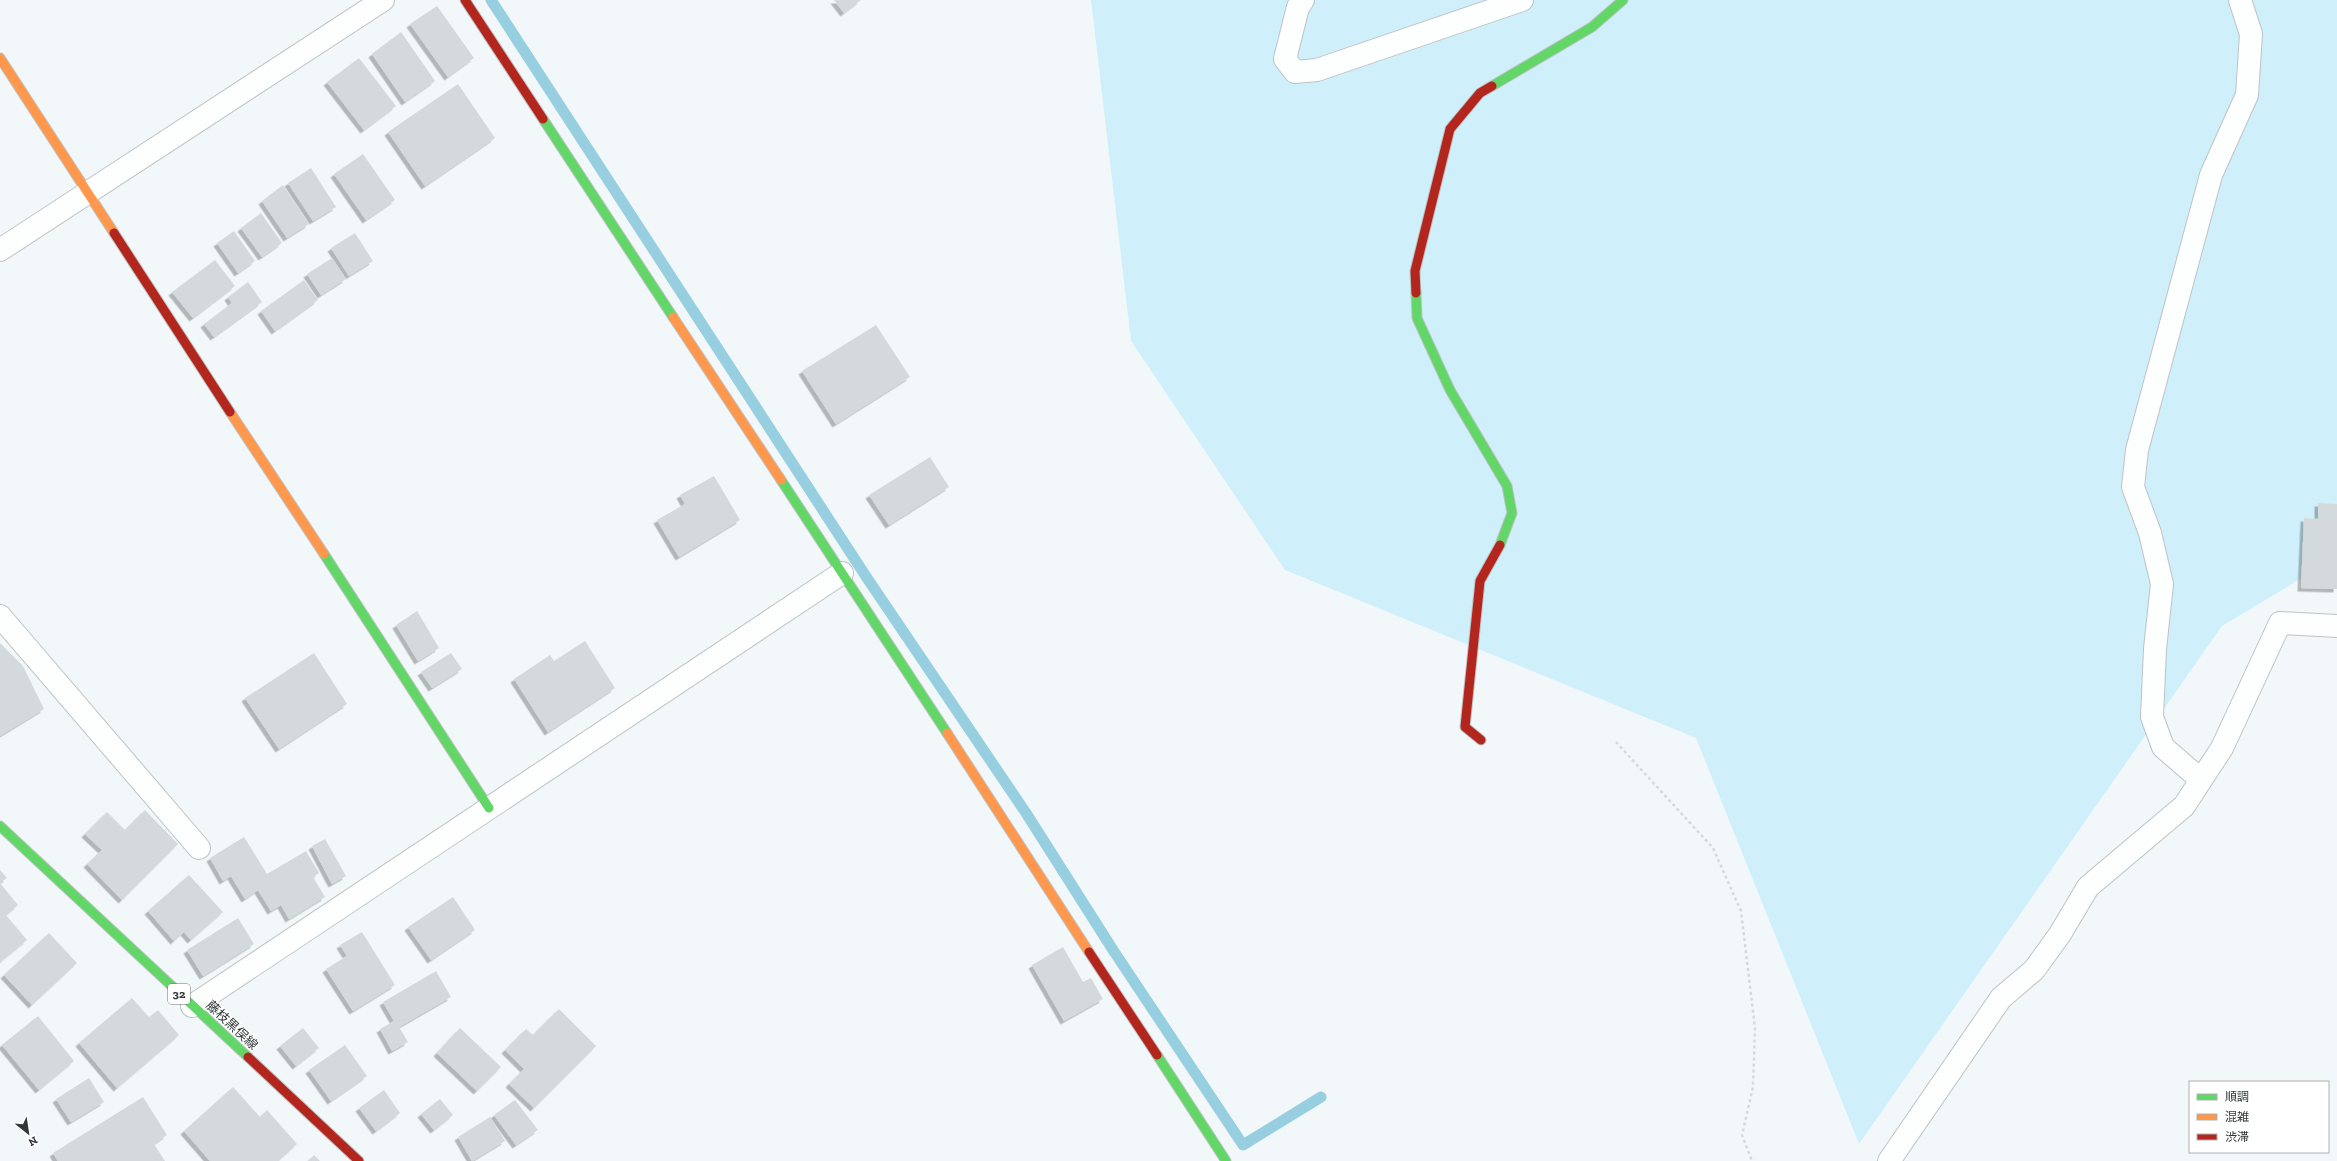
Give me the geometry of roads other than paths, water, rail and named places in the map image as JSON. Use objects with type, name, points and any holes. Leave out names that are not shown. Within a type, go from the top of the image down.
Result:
[{"type":"street","points":[[0,250],[383,0]]},
{"type":"street","points":[[465,0],[1226,1161]]},
{"type":"street","points":[[1303,0],[1298,7],[1285,59],[1296,72],[1317,70],[1522,0]]},
{"type":"street","points":[[1481,740],[1465,727],[1480,581],[1500,546],[1512,513],[1507,486],[1450,390],[1417,318],[1415,271],[1450,129],[1480,93],[1592,27],[1623,0]]},
{"type":"street","points":[[2201,780],[2163,747],[2152,718],[2155,649],[2162,584],[2150,533],[2133,487],[2137,450],[2212,175],[2246,95],[2250,34],[2240,0]]},
{"type":"street","points":[[0,58],[489,808]]},
{"type":"street","points":[[192,1006],[842,573]]},
{"type":"street","points":[[0,616],[199,848]]},
{"type":"street","points":[[1889,1161],[2001,998],[2034,970],[2060,934],[2088,887],[2184,806],[2222,748],[2280,623],[2337,626]]},
{"type":"street","name":"藤枝黒俣線","points":[[0,826],[359,1161]]},
{"type":"waterway","points":[[491,0],[867,578],[1026,813],[1113,950],[1243,1145],[1321,1097]]}]
